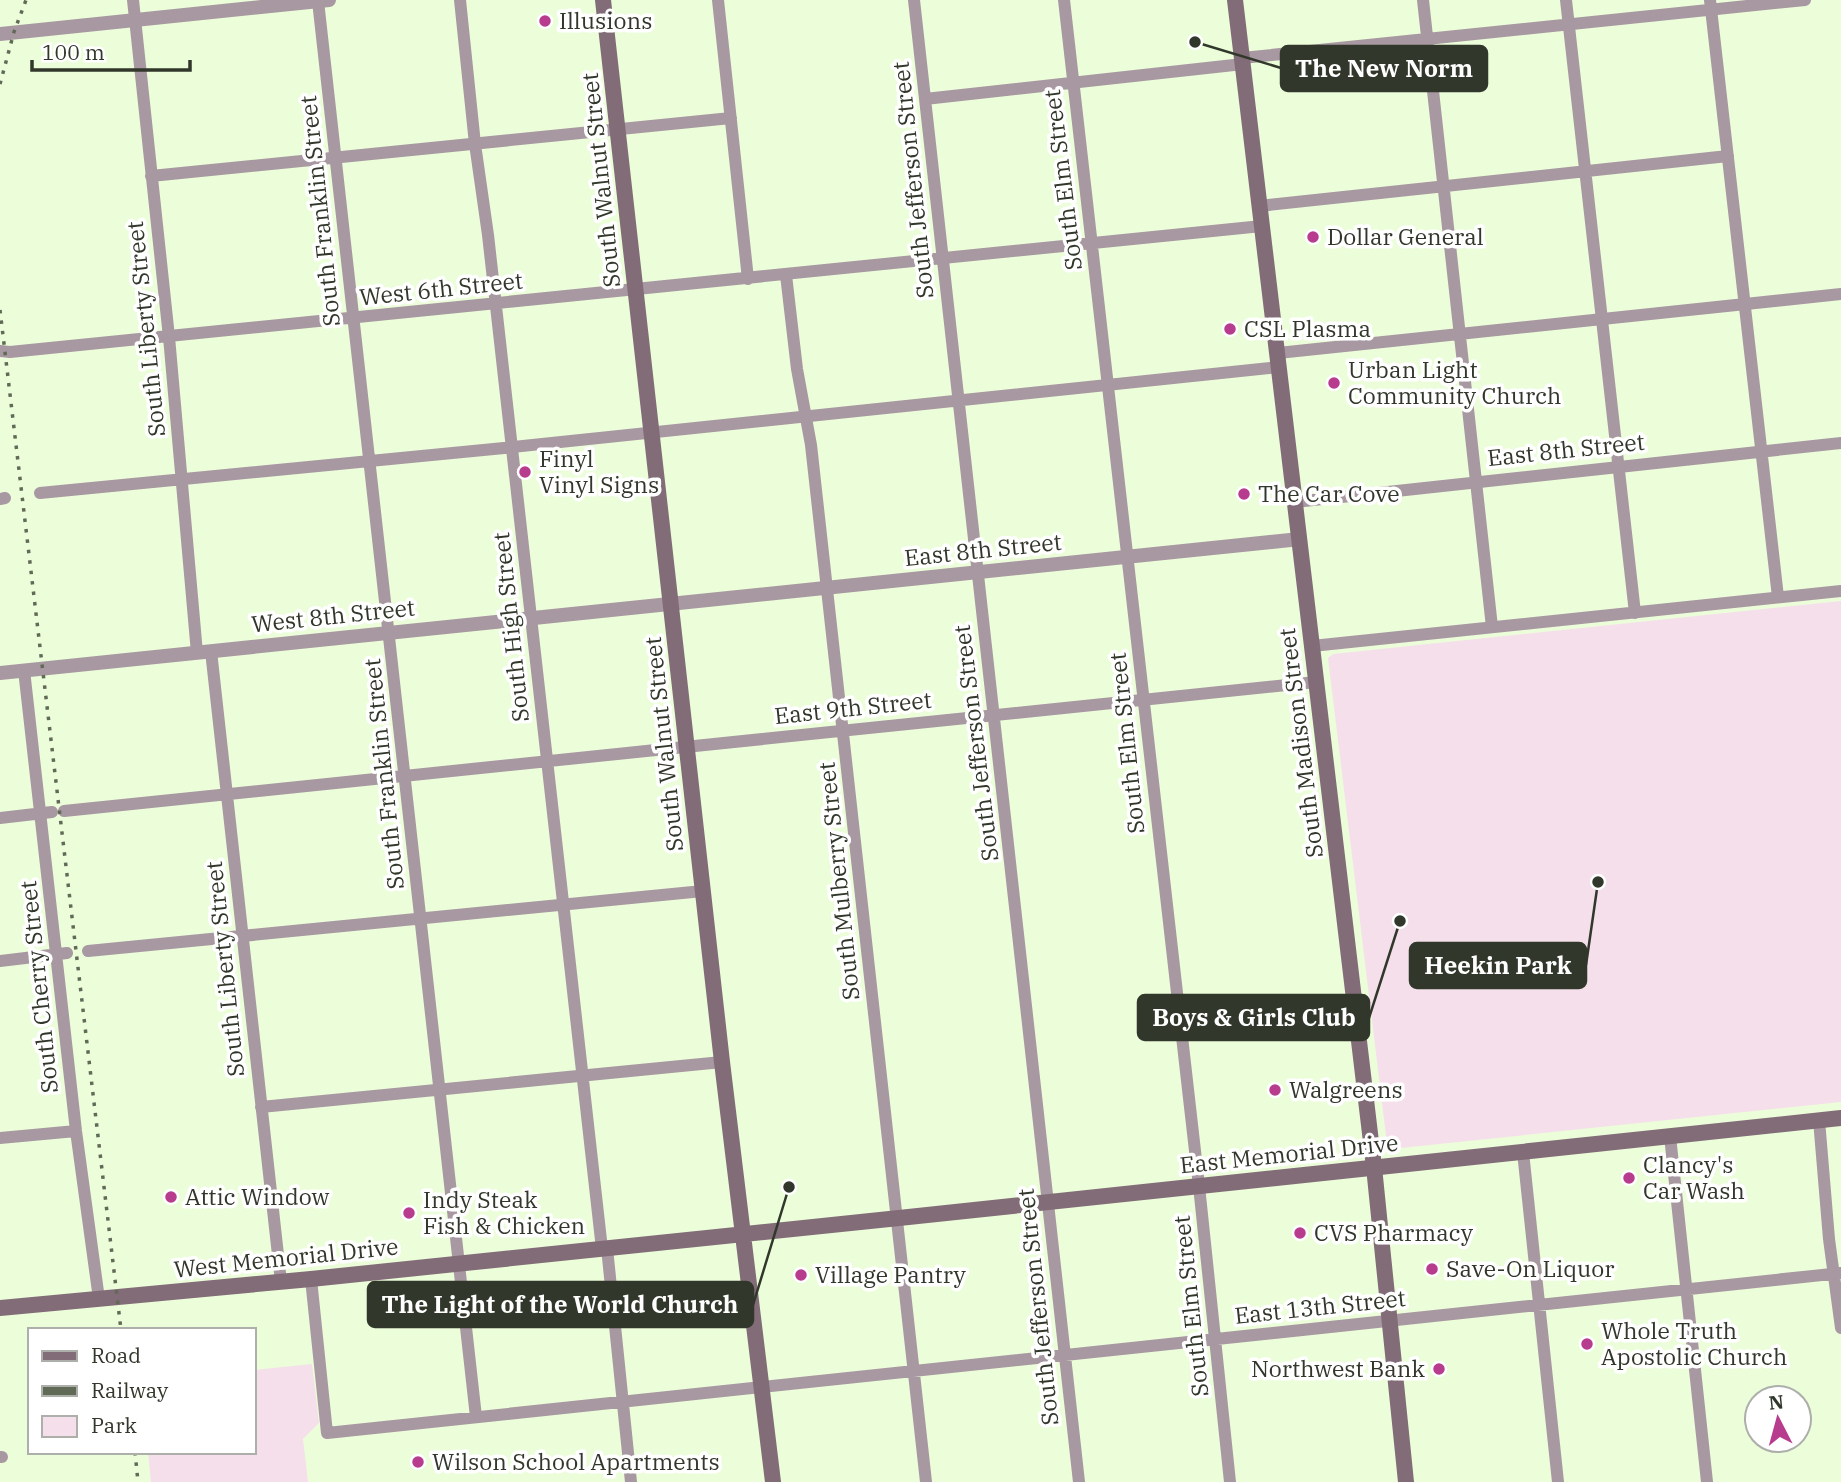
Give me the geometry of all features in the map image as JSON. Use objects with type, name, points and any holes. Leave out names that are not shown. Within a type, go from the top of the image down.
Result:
[{"type":"main road","name":"South Walnut Street","points":[[603,0],[722,1062],[773,1482]]},
{"type":"main road","name":"South Madison Street","points":[[1235,0],[1374,1167],[1406,1482]]},
{"type":"main road","name":"East Memorial Drive","points":[[743,1234],[1841,1118]]},
{"type":"main road","name":"West Memorial Drive","points":[[0,1308],[743,1234]]},
{"type":"street","name":"South Liberty Street","points":[[133,0],[182,479],[204,652],[227,793],[281,1282]]},
{"type":"street","name":"South High Street","points":[[460,0],[583,1075],[624,1402],[631,1482]]},
{"type":"street","points":[[718,0],[748,279]]},
{"type":"street","name":"South Jefferson Street","points":[[914,0],[1079,1482]]},
{"type":"street","name":"South Elm Street","points":[[1063,0],[1199,1186],[1230,1482]]},
{"type":"street","points":[[1423,0],[1492,627]]},
{"type":"street","points":[[1566,0],[1635,613]]},
{"type":"street","points":[[925,99],[1569,26],[1711,5],[1805,0]]},
{"type":"street","points":[[0,34],[323,1]]},
{"type":"street","name":"South Franklin Street","points":[[323,1],[353,319],[476,1417]]},
{"type":"street","points":[[1711,5],[1778,597]]},
{"type":"street","points":[[151,176],[731,118]]},
{"type":"street","points":[[1259,206],[1728,156]]},
{"type":"street","name":"West 6th Street","points":[[0,351],[636,291],[1262,226]]},
{"type":"street","name":"South Mulberry Street","points":[[786,275],[827,589],[926,1482]]},
{"type":"street","points":[[40,493],[370,462],[1108,385],[1461,335],[1841,294]]},
{"type":"street","name":"East 8th Street","points":[[1295,502],[1841,443]]},
{"type":"street","name":"East 8th Street","points":[[671,605],[1300,539]]},
{"type":"street","points":[[1312,646],[1841,591]]},
{"type":"street","name":"West 8th Street","points":[[0,673],[671,605]]},
{"type":"street","name":"South Cherry Street","points":[[24,670],[52,812],[76,1131],[99,1299]]},
{"type":"street","name":"East 9th Street","points":[[0,818],[1316,682]]},
{"type":"street","points":[[88,951],[703,891]]},
{"type":"street","points":[[0,961],[62,953]]},
{"type":"street","points":[[261,1107],[722,1062]]},
{"type":"street","points":[[1819,1121],[1829,1239],[1838,1274],[1841,1328]]},
{"type":"street","points":[[0,1138],[76,1131]]},
{"type":"street","points":[[1670,1136],[1707,1482]]},
{"type":"street","points":[[1523,1152],[1558,1482]]},
{"type":"street","name":"East 13th Street","points":[[312,1279],[327,1433],[1838,1274]]},
{"type":"green space","points":[[1841,601],[1841,1102],[1391,1149],[1387,1144],[1328,658],[1333,654]]},
{"type":"green space","points":[[312,1364],[319,1423],[303,1439],[308,1482],[151,1482],[148,1454],[256,1454],[256,1370]]},
{"type":"railway","points":[[0,84],[26,0]]},
{"type":"railway","points":[[0,310],[121,1328]]},
{"type":"railway","points":[[135,1454],[138,1482]]},
{"type":"place","name":"Illusions","points":[[545,21]]},
{"type":"place","name":"The New Norm","points":[[1195,42]]},
{"type":"place","name":"Dollar General","points":[[1313,237]]},
{"type":"place","name":"CSL Plasma","points":[[1230,329]]},
{"type":"place","name":"Urban Light Community Church","points":[[1334,383]]},
{"type":"place","name":"Finyl Vinyl Signs","points":[[525,472]]},
{"type":"place","name":"The Car Cove","points":[[1244,494]]},
{"type":"place","name":"Heekin Park","points":[[1598,882]]},
{"type":"place","name":"Boys & Girls Club","points":[[1400,921]]},
{"type":"place","name":"Walgreens","points":[[1275,1090]]},
{"type":"place","name":"Clancy's Car Wash","points":[[1629,1178]]},
{"type":"place","name":"The Light of the World Church","points":[[789,1187]]},
{"type":"place","name":"Attic Window","points":[[171,1197]]},
{"type":"place","name":"Indy Steak Fish & Chicken","points":[[409,1213]]},
{"type":"place","name":"CVS Pharmacy","points":[[1300,1233]]},
{"type":"place","name":"Save-On Liquor","points":[[1432,1269]]},
{"type":"place","name":"Village Pantry","points":[[801,1275]]},
{"type":"place","name":"Whole Truth Apostolic Church","points":[[1587,1344]]},
{"type":"place","name":"Northwest Bank","points":[[1439,1369]]},
{"type":"place","name":"Wilson School Apartments","points":[[418,1462]]}]
